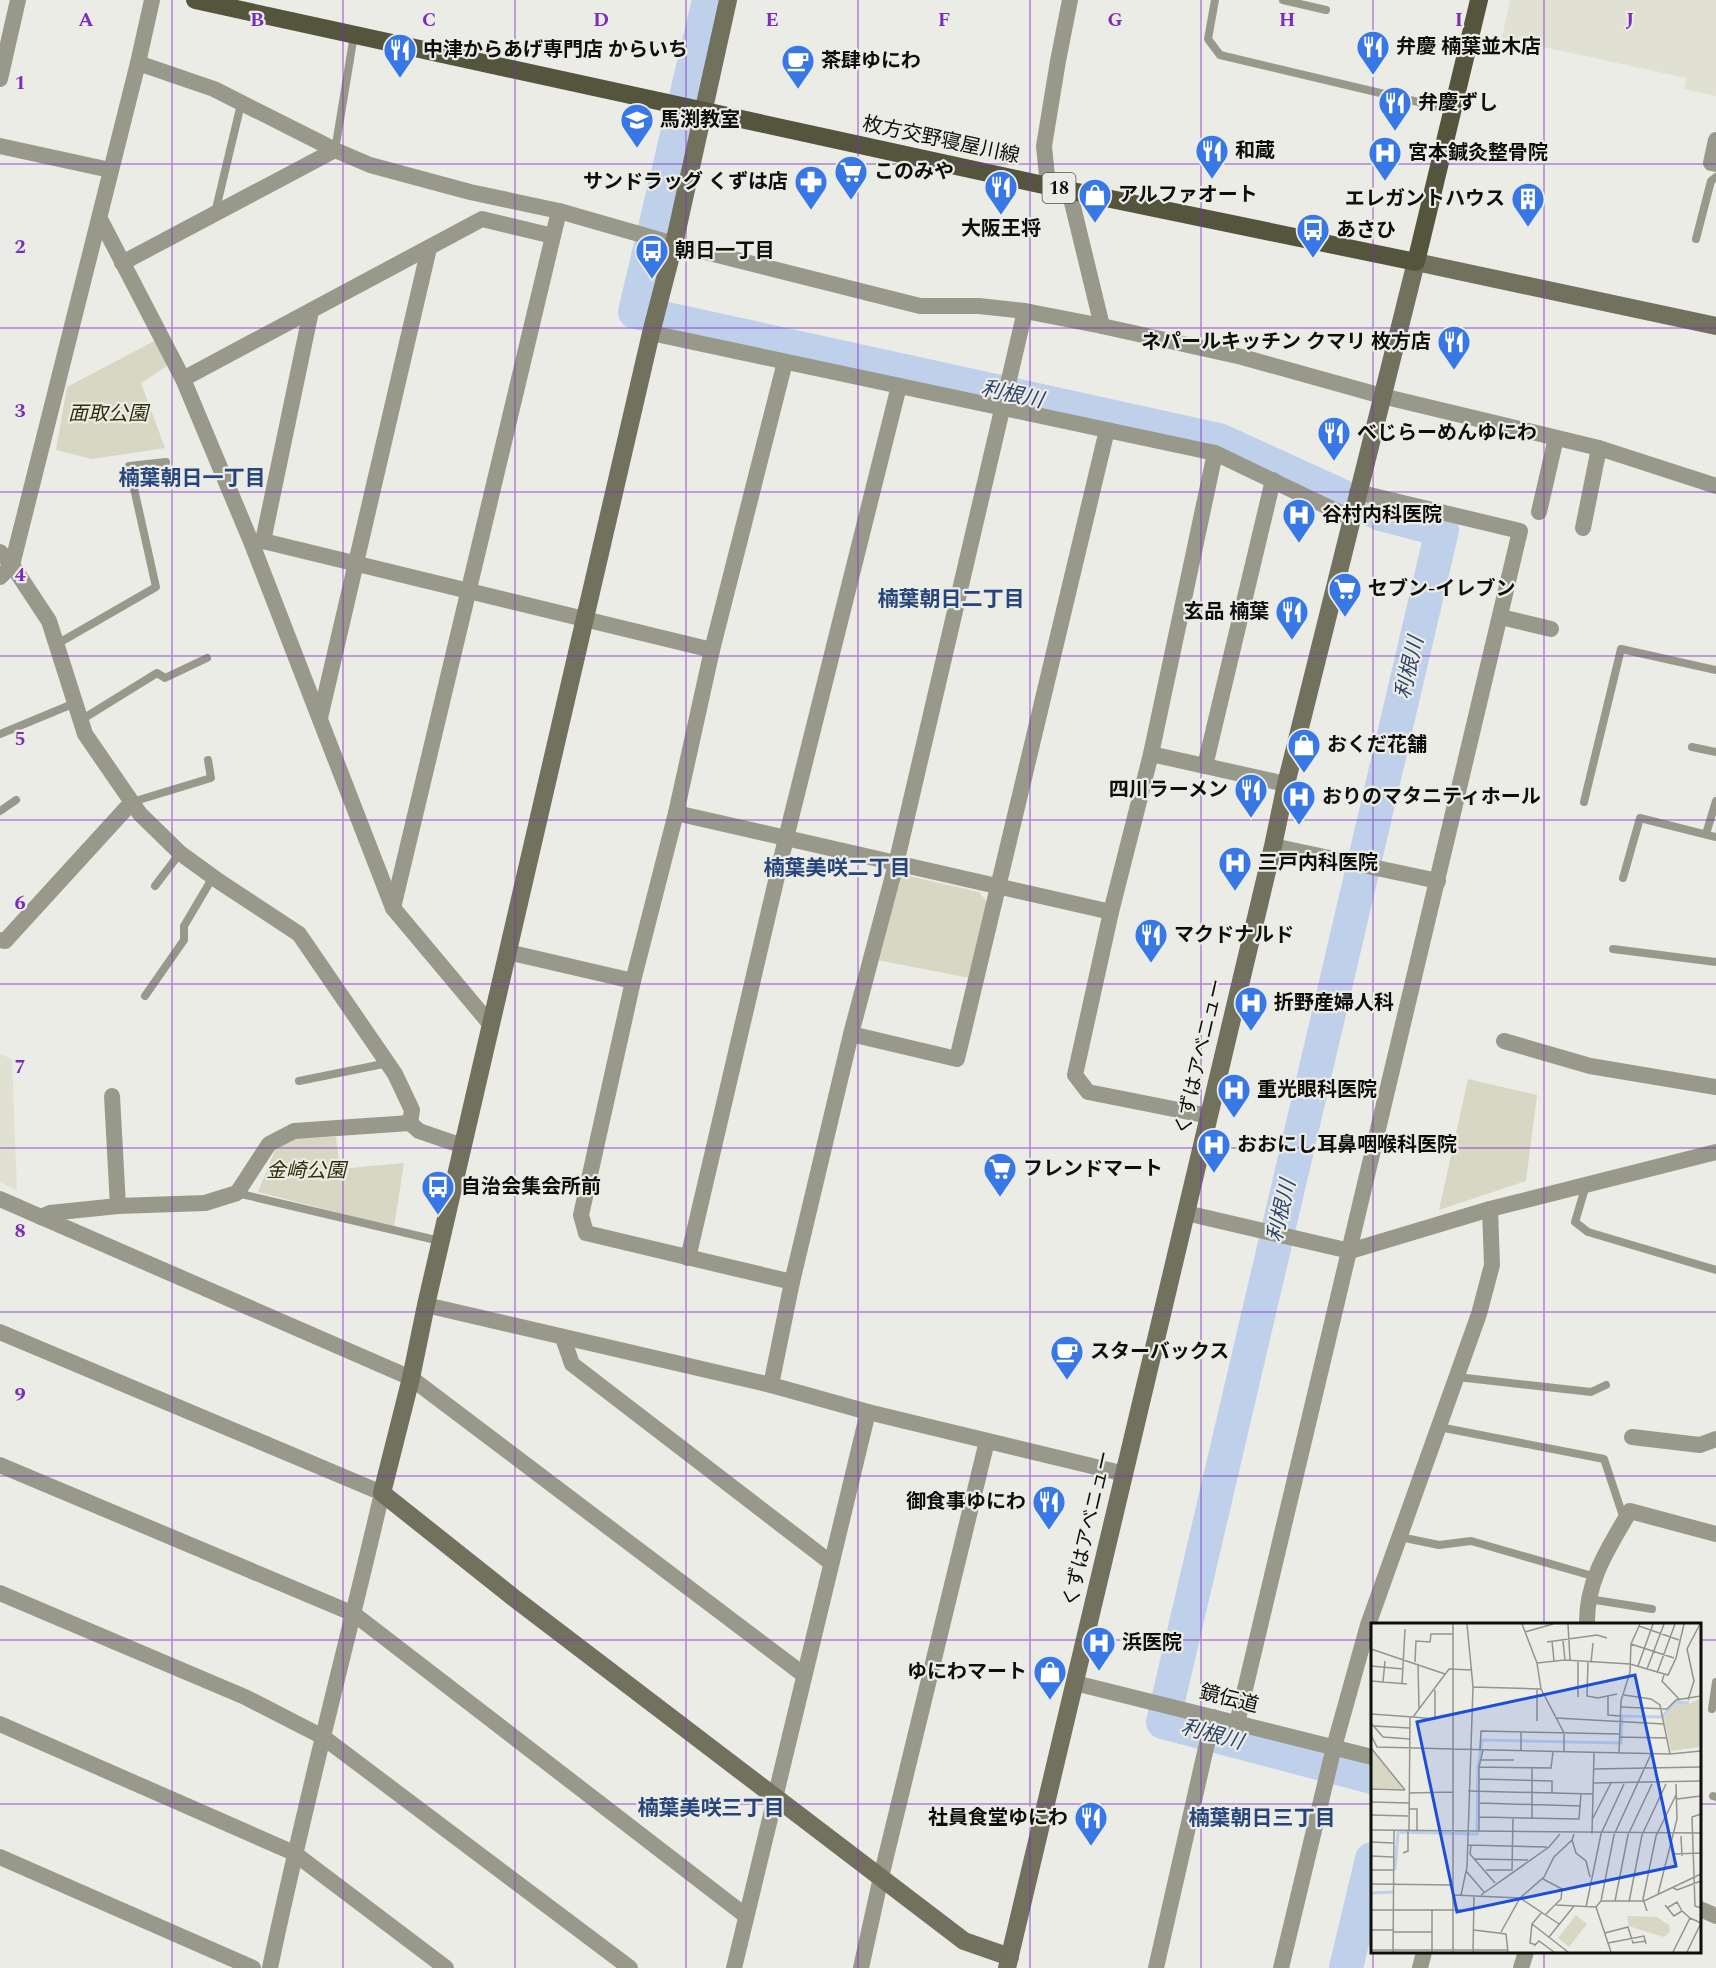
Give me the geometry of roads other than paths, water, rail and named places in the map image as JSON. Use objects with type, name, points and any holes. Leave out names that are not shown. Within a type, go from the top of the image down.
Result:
[{"type":"main road","name":"枚方交野寝屋川線","points":[[195,0],[243,5],[354,35],[672,105],[1416,262]]},
{"type":"main road","points":[[1416,262],[1479,0]]},
{"type":"street","points":[[0,80],[18,0]]},
{"type":"street","points":[[0,577],[12,565],[100,219],[152,0]]},
{"type":"street","points":[[270,1968],[294,1853],[411,1377],[651,333],[674,244],[697,110],[728,0]]},
{"type":"street","points":[[1048,186],[1044,146],[1070,0]]},
{"type":"street","points":[[138,63],[213,89],[370,165],[470,192],[559,211],[674,244],[920,306],[979,306],[1025,311],[1242,357],[1382,396],[1599,448],[1716,486]]},
{"type":"street","points":[[1716,141],[1710,163],[1716,164]]},
{"type":"street","points":[[0,146],[110,170]]},
{"type":"street","points":[[122,263],[335,150]]},
{"type":"street","points":[[1069,190],[1102,326]]},
{"type":"street","points":[[393,908],[559,211]]},
{"type":"street","points":[[100,219],[183,379],[257,542],[320,718],[393,908],[491,1025]]},
{"type":"street","points":[[183,379],[482,219],[553,236]]},
{"type":"street","points":[[320,718],[429,248]]},
{"type":"street","points":[[1416,262],[1716,326]]},
{"type":"street","name":"くずはアベニュー","points":[[1009,1963],[1286,784],[1416,262]]},
{"type":"street","points":[[257,542],[310,310]]},
{"type":"street","points":[[771,1386],[792,1282],[851,1034],[896,864],[1025,311]]},
{"type":"street","points":[[651,333],[1215,453],[1351,518]]},
{"type":"street","points":[[785,362],[712,651],[676,813],[633,981],[581,1215],[586,1233],[792,1282]]},
{"type":"street","points":[[688,1258],[786,838],[899,386]]},
{"type":"street","points":[[851,1034],[957,1059],[1107,430]]},
{"type":"street","points":[[1539,512],[1556,438]]},
{"type":"street","points":[[1583,528],[1599,448]]},
{"type":"street","points":[[1209,1116],[1088,1092],[1075,1075],[1111,912],[1151,754],[1215,453]]},
{"type":"street","points":[[1205,766],[1273,480]]},
{"type":"street","points":[[1237,1723],[1520,531],[1358,492]]},
{"type":"street","points":[[257,542],[357,563],[712,651]]},
{"type":"street","points":[[0,552],[12,565],[50,621],[85,734],[132,802],[180,853],[299,933],[395,1074],[411,1110],[410,1123]]},
{"type":"street","points":[[1501,617],[1551,629]]},
{"type":"street","points":[[1151,754],[1286,784]]},
{"type":"street","points":[[0,940],[5,941],[132,802]]},
{"type":"street","points":[[676,813],[1111,912]]},
{"type":"street","points":[[1273,846],[1438,881]]},
{"type":"street","points":[[508,952],[633,981]]},
{"type":"street","points":[[1504,1041],[1590,1066],[1716,1087]]},
{"type":"street","points":[[112,1096],[118,1206]]},
{"type":"street","points":[[41,1217],[50,1213],[118,1206],[205,1203],[237,1193],[270,1143],[294,1131],[410,1123],[419,1131],[463,1146]]},
{"type":"street","points":[[1186,1213],[1350,1251],[1490,1209],[1716,1152]]},
{"type":"street","points":[[0,1199],[411,1377],[804,1675]]},
{"type":"street","points":[[1281,1968],[1334,1747],[1368,1625],[1479,1314],[1492,1265],[1490,1209]]},
{"type":"street","points":[[426,1305],[771,1386],[868,1412],[1125,1474]]},
{"type":"street","points":[[0,1332],[382,1493],[514,1598],[964,1941],[1009,1963]]},
{"type":"street","points":[[563,1338],[572,1364],[831,1563]]},
{"type":"street","points":[[734,1968],[868,1412]]},
{"type":"street","points":[[1632,1437],[1654,1432],[1700,1445],[1716,1439]]},
{"type":"street","points":[[861,1968],[987,1440]]},
{"type":"street","points":[[0,1465],[354,1614],[746,1916]]},
{"type":"street","points":[[1587,1623],[1587,1606],[1600,1563],[1630,1511],[1716,1534]]},
{"type":"street","points":[[0,1593],[245,1697],[323,1737],[630,1968]]},
{"type":"street","name":"鏡伝道","points":[[1075,1683],[1371,1757]]},
{"type":"street","points":[[1156,1968],[1213,1717]]},
{"type":"street","points":[[0,1724],[294,1853],[446,1968]]},
{"type":"street","points":[[0,1857],[253,1968]]},
{"type":"street","points":[[1701,1909],[1716,1916]]},
{"type":"street","points":[[1420,1968],[1424,1953]]},
{"type":"street","points":[[1521,1968],[1526,1953]]},
{"type":"lane","points":[[1215,0],[1208,39],[1220,56],[1453,110]]},
{"type":"lane","points":[[1282,0],[1326,10]]},
{"type":"lane","points":[[335,150],[354,35]]},
{"type":"lane","points":[[215,213],[241,104]]},
{"type":"lane","points":[[1696,239],[1711,181],[1716,177]]},
{"type":"lane","points":[[57,644],[156,587],[129,466],[166,462]]},
{"type":"lane","points":[[1584,802],[1622,649],[1716,670]]},
{"type":"lane","points":[[81,720],[157,673],[165,678],[207,658]]},
{"type":"lane","points":[[0,734],[75,703]]},
{"type":"lane","points":[[1692,747],[1716,752]]},
{"type":"lane","points":[[132,802],[211,778],[208,760]]},
{"type":"lane","points":[[0,811],[16,800]]},
{"type":"lane","points":[[1706,834],[1716,801]]},
{"type":"lane","points":[[1623,878],[1640,818],[1716,837]]},
{"type":"lane","points":[[156,886],[180,853]]},
{"type":"lane","points":[[145,996],[184,940],[184,926],[213,877]]},
{"type":"lane","points":[[1613,949],[1716,962]]},
{"type":"lane","points":[[299,1081],[387,1063]]},
{"type":"lane","points":[[1586,1185],[1575,1222],[1588,1232],[1716,1270]]},
{"type":"lane","points":[[237,1193],[441,1241]]},
{"type":"lane","points":[[1457,1377],[1591,1392],[1606,1385]]},
{"type":"lane","points":[[1439,1427],[1604,1459],[1624,1521]]},
{"type":"lane","points":[[1400,1537],[1438,1545],[1472,1541],[1596,1577]]},
{"type":"lane","points":[[1589,1599],[1652,1609]]},
{"type":"lane","points":[[1712,1709],[1716,1682]]},
{"type":"waterway","name":"利根川","points":[[709,0],[635,312],[1219,440],[1381,514],[1442,530],[1163,1722],[1371,1777]]},
{"type":"waterway","name":"利根川","points":[[1346,1968],[1371,1863]]},
{"type":"place","name":"弁慶 楠葉並木店","points":[[1373,76]]},
{"type":"place","name":"中津からあげ専門店 からいち","points":[[400,79]]},
{"type":"place","name":"茶肆ゆにわ","points":[[798,90]]},
{"type":"place","name":"弁慶ずし","points":[[1395,132]]},
{"type":"place","name":"馬渕教室","points":[[637,149]]},
{"type":"place","name":"和蔵","points":[[1212,180]]},
{"type":"place","name":"宮本鍼灸整骨院","points":[[1385,182]]},
{"type":"place","name":"このみや","points":[[851,201]]},
{"type":"place","name":"サンドラッグ くずは店","points":[[811,211]]},
{"type":"place","name":"大阪王将","points":[[1001,216]]},
{"type":"place","name":"アルファオート","points":[[1095,224]]},
{"type":"place","name":"エレガントハウス","points":[[1528,228]]},
{"type":"place","name":"あさひ","points":[[1313,259]]},
{"type":"place","name":"朝日一丁目","points":[[652,280]]},
{"type":"place","name":"ネパールキッチン クマリ 枚方店","points":[[1454,371]]},
{"type":"place","name":"べじらーめんゆにわ","points":[[1334,462]]},
{"type":"place","name":"谷村内科医院","points":[[1299,544]]},
{"type":"place","name":"セブン-イレブン","points":[[1345,618]]},
{"type":"place","name":"玄品 楠葉","points":[[1292,641]]},
{"type":"place","name":"おくだ花舗","points":[[1304,774]]},
{"type":"place","name":"四川ラーメン","points":[[1251,819]]},
{"type":"place","name":"おりのマタニティホール","points":[[1299,826]]},
{"type":"place","name":"三戸内科医院","points":[[1235,892]]},
{"type":"place","name":"マクドナルド","points":[[1151,964]]},
{"type":"place","name":"折野産婦人科","points":[[1251,1032]]},
{"type":"place","name":"重光眼科医院","points":[[1234,1119]]},
{"type":"place","name":"おおにし耳鼻咽喉科医院","points":[[1214,1174]]},
{"type":"place","name":"フレンドマート","points":[[1000,1198]]},
{"type":"place","name":"自治会集会所前","points":[[438,1216]]},
{"type":"place","name":"スターバックス","points":[[1067,1381]]},
{"type":"place","name":"御食事ゆにわ","points":[[1049,1531]]},
{"type":"place","name":"浜医院","points":[[1099,1672]]},
{"type":"place","name":"ゆにわマート","points":[[1050,1701]]},
{"type":"place","name":"社員食堂ゆにわ","points":[[1091,1847]]},
{"type":"district","name":"楠葉朝日一丁目","points":[[192,479]]},
{"type":"district","name":"楠葉朝日二丁目","points":[[951,600]]},
{"type":"district","name":"楠葉美咲二丁目","points":[[837,869]]},
{"type":"district","name":"楠葉美咲三丁目","points":[[711,1809]]},
{"type":"district","name":"楠葉朝日三丁目","points":[[1262,1819]]},
{"type":"park label","name":"面取公園","points":[[108,414]]},
{"type":"park label","name":"金崎公園","points":[[306,1171]]}]
